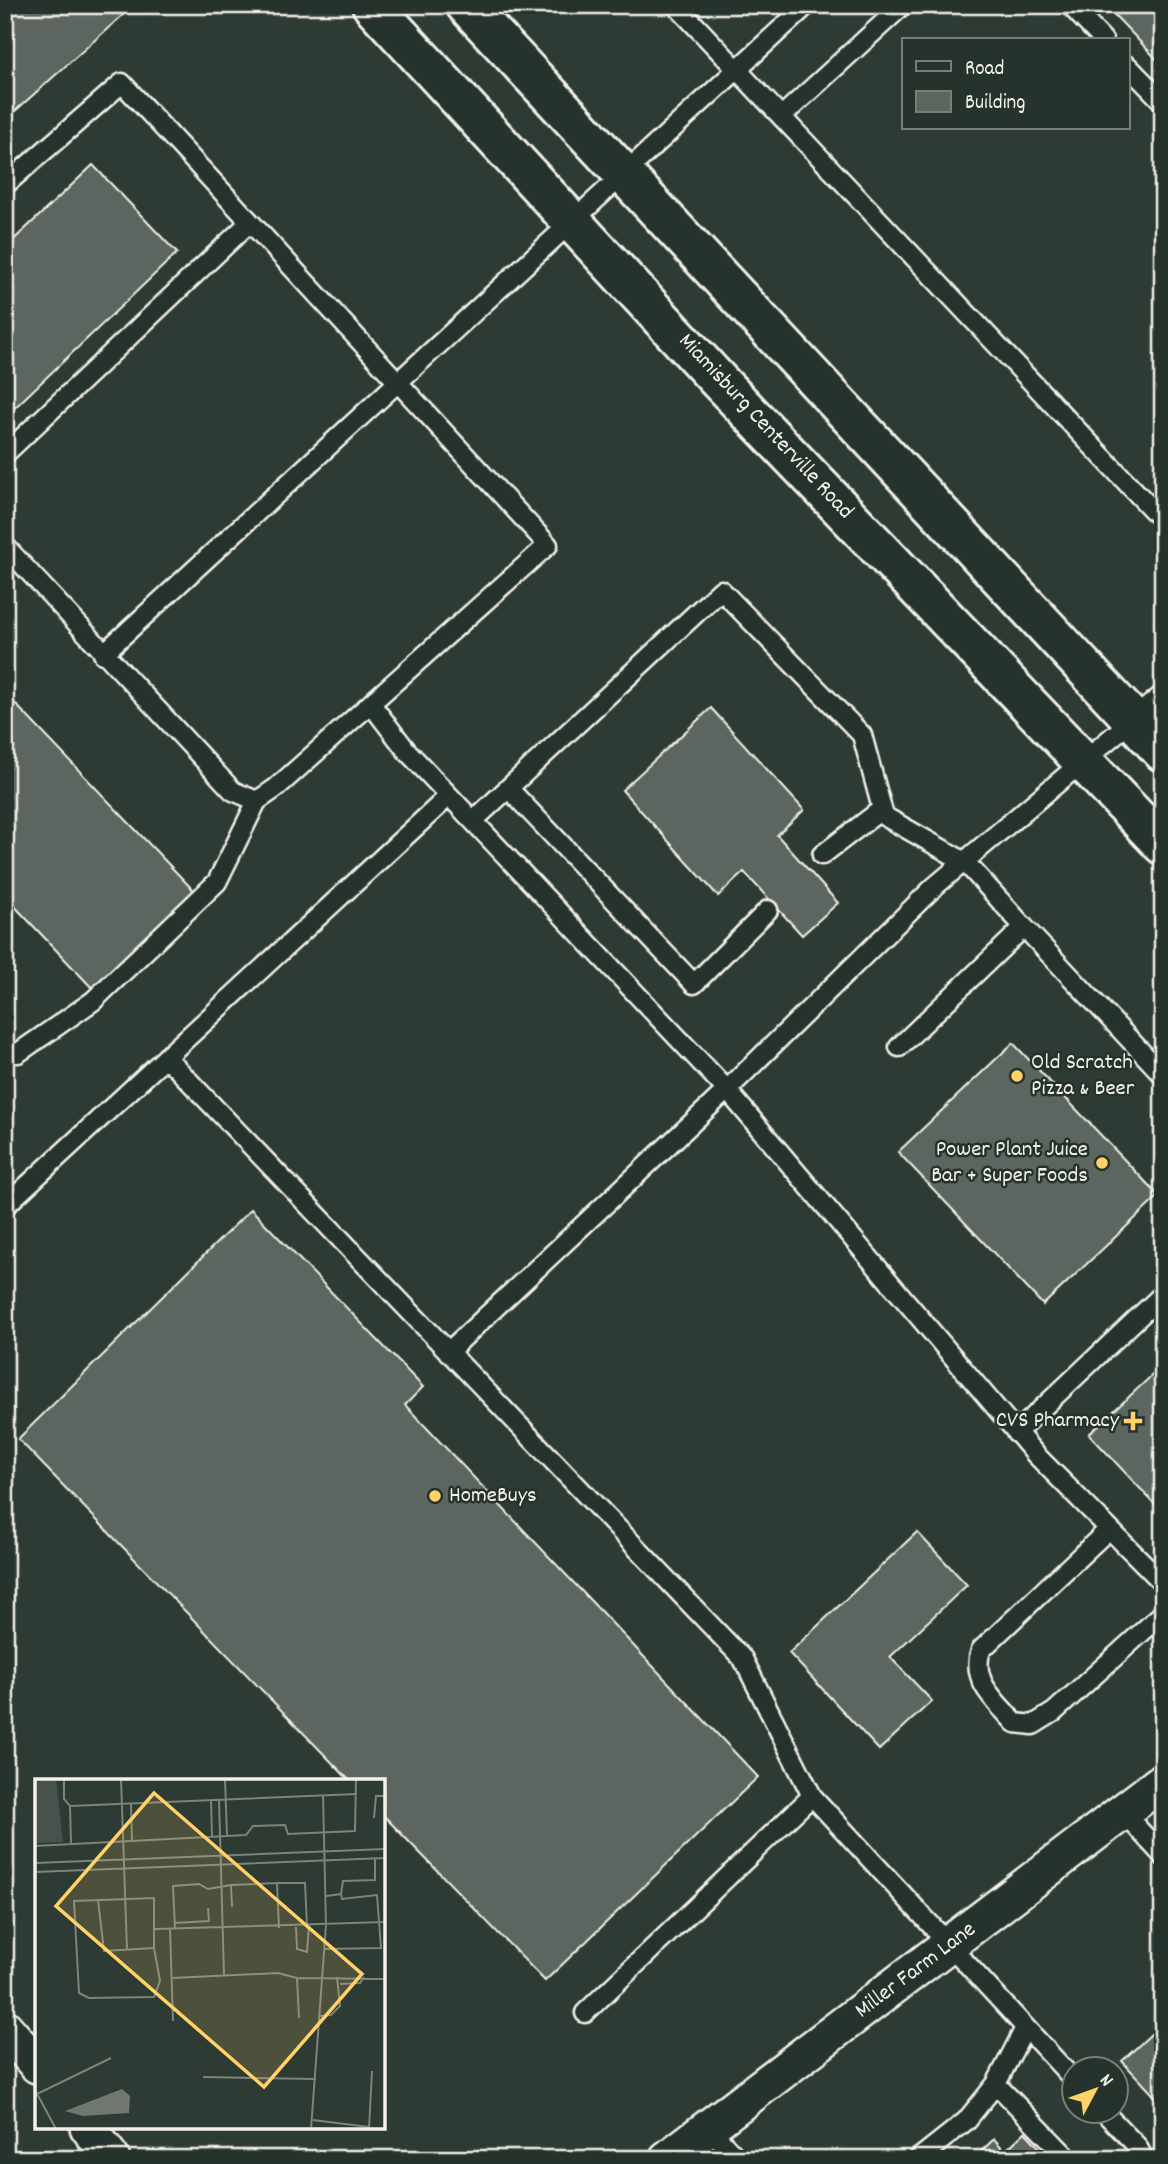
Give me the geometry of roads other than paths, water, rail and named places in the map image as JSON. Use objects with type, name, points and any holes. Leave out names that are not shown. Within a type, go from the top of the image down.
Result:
[{"type":"main road","name":"Miamisburg Centerville Road","points":[[372,5],[719,380],[1163,845]]},
{"type":"main road","points":[[466,5],[1163,752]]},
{"type":"street","name":"Miller Farm Lane","points":[[667,2159],[1163,1781]]},
{"type":"street","points":[[5,2028],[35,2063]]},
{"type":"street","points":[[90,2129],[112,2159]]},
{"type":"lane","points":[[676,5],[1163,520]]},
{"type":"lane","points":[[103,653],[626,175],[807,5]]},
{"type":"lane","points":[[782,116],[903,5]]},
{"type":"lane","points":[[1070,5],[1101,38]]},
{"type":"lane","points":[[1130,68],[1163,102]]},
{"type":"lane","points":[[5,185],[122,83],[548,545],[371,705],[276,788],[257,801],[217,882],[93,1001],[18,1054],[5,1052]]},
{"type":"lane","points":[[5,454],[250,222]]},
{"type":"lane","points":[[5,546],[233,791],[257,801]]},
{"type":"lane","points":[[473,821],[721,590],[862,735],[884,816],[965,862],[1163,1075]]},
{"type":"lane","points":[[448,1352],[727,1090],[934,887],[1085,763],[1163,694]]},
{"type":"lane","points":[[371,705],[407,751],[727,1090],[1016,1433],[1163,1583]]},
{"type":"lane","points":[[508,788],[694,985],[768,910]]},
{"type":"lane","points":[[5,1206],[449,796]]},
{"type":"lane","points":[[822,855],[882,808]]},
{"type":"lane","points":[[899,1047],[1024,927]]},
{"type":"lane","points":[[166,1057],[743,1659],[812,1796],[1060,2067]]},
{"type":"lane","points":[[1016,1433],[1163,1294]]},
{"type":"lane","points":[[1109,1529],[981,1650],[976,1665],[983,1686],[1015,1723],[1033,1725],[1054,1712],[1163,1613]]},
{"type":"lane","points":[[585,2013],[812,1796]]},
{"type":"lane","points":[[1123,1812],[1163,1856]]},
{"type":"lane","points":[[918,2159],[966,2121],[996,2084],[1024,2030]]},
{"type":"lane","points":[[996,2084],[1069,2159]]},
{"type":"lane","points":[[1118,2126],[1137,2146],[1144,2159]]},
{"type":"lane","points":[[709,2127],[738,2159]]},
{"type":"place","name":"Old Scratch Pizza & Beer","points":[[1017,1076]]},
{"type":"place","name":"Power Plant Juice Bar + Super Foods","points":[[1102,1163]]},
{"type":"place","name":"CVS Pharmacy","points":[[1133,1421]]},
{"type":"place","name":"HomeBuys","points":[[435,1496]]}]
